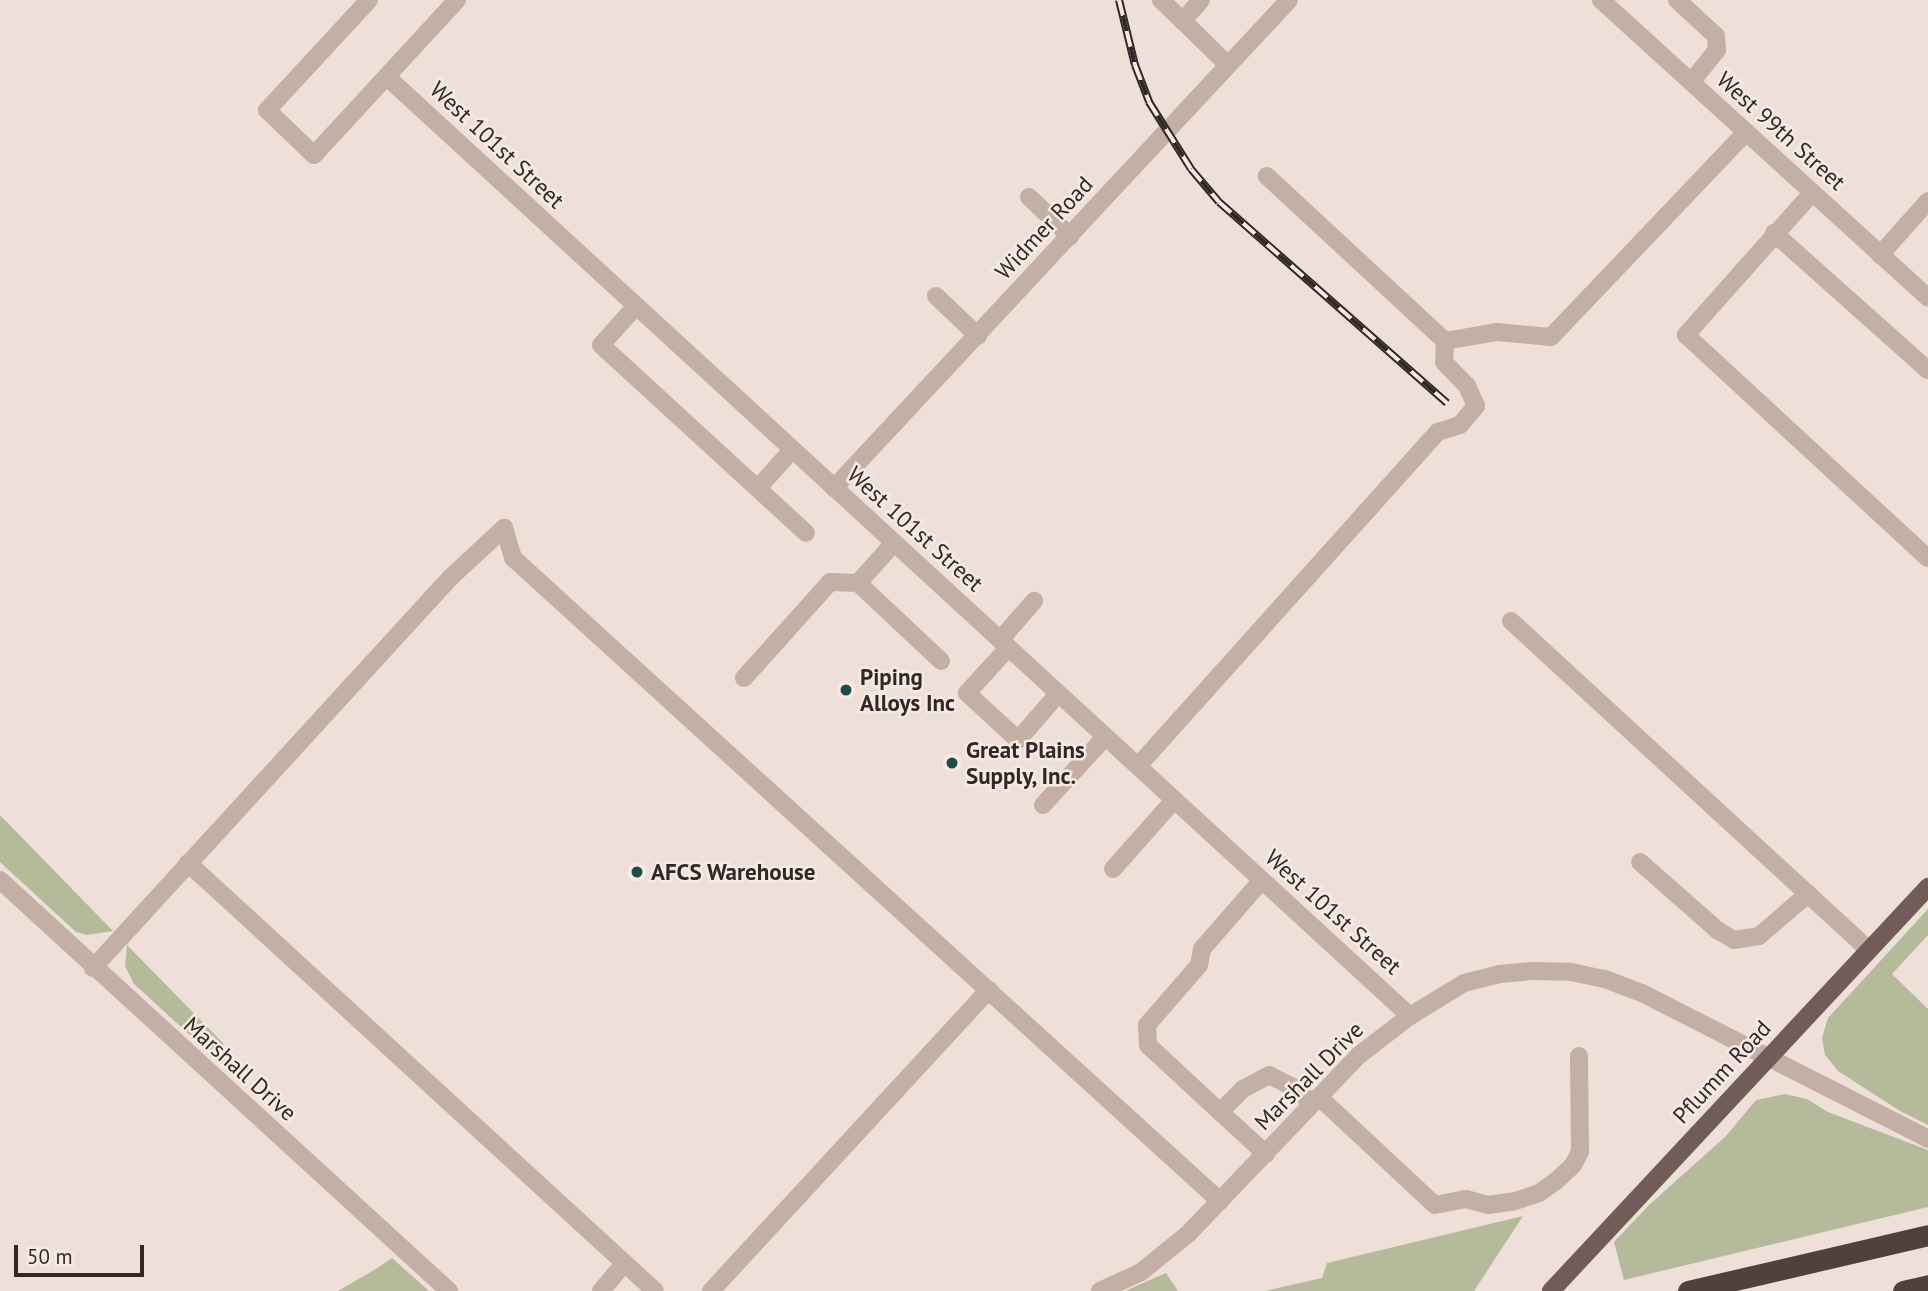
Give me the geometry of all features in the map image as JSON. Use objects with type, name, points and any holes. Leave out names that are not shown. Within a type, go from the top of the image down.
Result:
[{"type":"highway","points":[[1688,1291],[1928,1235]]},
{"type":"highway","points":[[1903,1291],[1928,1285]]},
{"type":"main road","name":"Pflumm Road","points":[[1551,1291],[1928,887]]},
{"type":"street","points":[[369,0],[267,110],[314,155],[457,0]]},
{"type":"street","points":[[1161,0],[1228,65]]},
{"type":"street","points":[[1183,20],[1201,0]]},
{"type":"street","name":"Widmer Road","points":[[834,488],[1289,0]]},
{"type":"street","name":"West 99th Street","points":[[1601,0],[1928,298]]},
{"type":"street","points":[[1677,0],[1716,36],[1717,50],[1690,82]]},
{"type":"street","name":"West 101st Street","points":[[387,77],[1410,1016]]},
{"type":"street","points":[[1445,341],[1497,332],[1551,337],[1746,132]]},
{"type":"street","points":[[1138,766],[1438,432],[1461,425],[1476,406],[1467,386],[1444,362],[1445,341],[1267,176]]},
{"type":"street","points":[[1812,193],[1686,335],[1928,558]]},
{"type":"street","points":[[1029,197],[1070,236]]},
{"type":"street","points":[[1880,255],[1928,201]]},
{"type":"street","points":[[1774,233],[1928,370]]},
{"type":"street","points":[[936,296],[978,336]]},
{"type":"street","points":[[636,306],[601,345],[806,533]]},
{"type":"street","points":[[758,488],[792,450]]},
{"type":"street","points":[[93,968],[450,579],[504,528],[513,558],[1220,1201]]},
{"type":"street","points":[[858,583],[894,543]]},
{"type":"street","points":[[744,678],[830,582],[858,583],[941,661]]},
{"type":"street","points":[[1034,601],[967,693],[1018,740],[1058,694]]},
{"type":"street","points":[[1511,621],[1869,950]]},
{"type":"street","points":[[1043,805],[1105,737]]},
{"type":"street","points":[[1112,869],[1174,800]]},
{"type":"street","points":[[1640,862],[1717,930],[1734,940],[1759,936],[1808,894]]},
{"type":"street","points":[[188,863],[655,1291]]},
{"type":"street","name":"Marshall Drive","points":[[0,880],[93,968],[449,1291]]},
{"type":"street","points":[[1262,880],[1202,949],[1199,965],[1147,1025],[1147,1045],[1266,1154]]},
{"type":"street","name":"Marshall Drive","points":[[1100,1291],[1141,1272],[1167,1253],[1266,1154],[1358,1056],[1410,1016],[1464,983],[1483,977],[1532,971],[1571,972],[1605,979],[1642,993],[1928,1139]]},
{"type":"street","points":[[711,1291],[989,990]]},
{"type":"street","points":[[1220,1112],[1248,1085],[1269,1075],[1315,1101],[1435,1205],[1466,1199],[1488,1205],[1502,1203],[1539,1193],[1573,1165],[1580,1152],[1580,1056]]},
{"type":"street","points":[[601,1291],[624,1264]]},
{"type":"green space","points":[[0,815],[113,931],[87,935],[76,932],[0,862]]},
{"type":"green space","points":[[1928,909],[1928,935],[1892,974],[1928,1009],[1928,1125],[1900,1111],[1838,1071],[1825,1055],[1822,1038],[1828,1018]]},
{"type":"green space","points":[[127,945],[223,1043],[226,1068],[134,984],[125,966]]},
{"type":"green space","points":[[1785,1094],[1807,1099],[1828,1112],[1928,1150],[1928,1207],[1624,1280],[1614,1242],[1649,1205],[1726,1136],[1756,1100]]},
{"type":"green space","points":[[1523,1216],[1474,1291],[1265,1291],[1322,1278],[1327,1263]]},
{"type":"green space","points":[[392,1258],[429,1291],[338,1291],[379,1267]]},
{"type":"green space","points":[[1166,1273],[1178,1291],[1126,1291],[1136,1286]]},
{"type":"railway","points":[[1119,0],[1135,65],[1149,102],[1191,169],[1219,202],[1447,403]]},
{"type":"place","name":"Piping Alloys Inc","points":[[846,690]]},
{"type":"place","name":"Great Plains Supply, Inc.","points":[[952,763]]},
{"type":"place","name":"AFCS Warehouse","points":[[637,872]]}]
